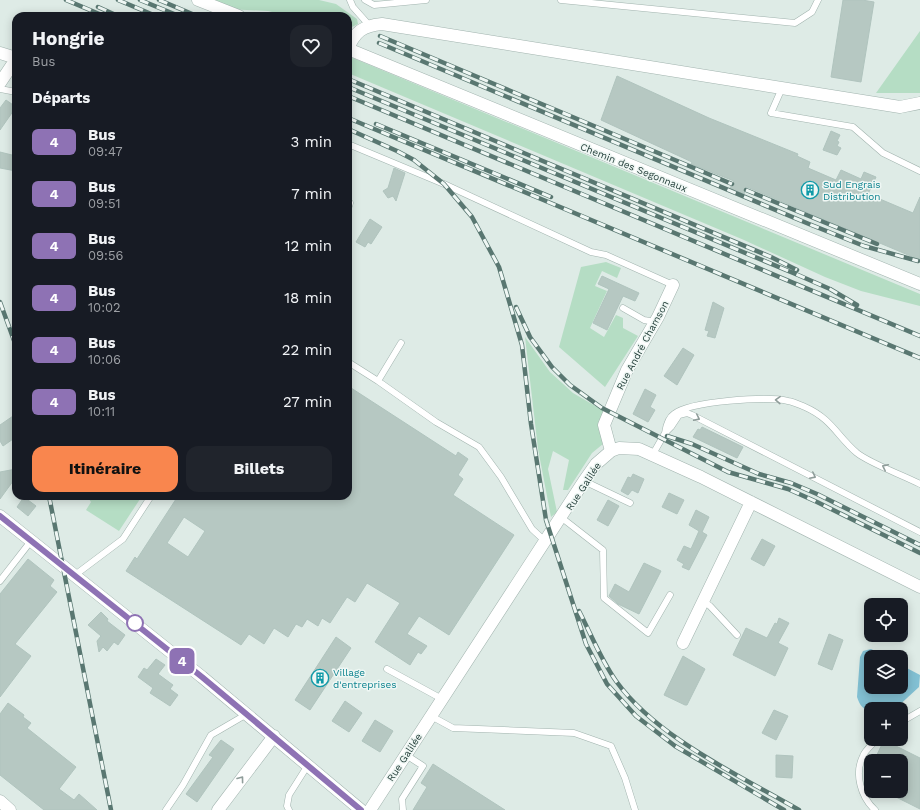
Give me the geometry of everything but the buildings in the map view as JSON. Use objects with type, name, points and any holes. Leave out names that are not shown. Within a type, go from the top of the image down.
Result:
[{"type":"street","points":[[198,0],[229,12]]},
{"type":"street","points":[[352,41],[356,33],[368,25],[382,24],[900,106],[920,103]]},
{"type":"street","name":"Chemin des Segonnaux","points":[[352,51],[920,284]]},
{"type":"street","points":[[0,53],[12,57]]},
{"type":"street","points":[[0,83],[12,64]]},
{"type":"street","name":"Rue André Chamson","points":[[611,451],[604,425],[627,370],[655,322],[673,285]]},
{"type":"street","points":[[611,451],[619,448],[628,448],[638,449],[653,454],[920,587]]},
{"type":"street","name":"Rue Galilée","points":[[370,810],[430,716],[562,518],[584,481],[596,464],[611,451]]},
{"type":"street","points":[[683,643],[751,502]]},
{"type":"street","points":[[0,516],[247,714],[361,810]]},
{"type":"street","points":[[218,810],[274,736]]},
{"type":"street","points":[[0,801],[10,810]]},
{"type":"lane","points":[[350,0],[353,7],[368,25]]},
{"type":"lane","points":[[365,0],[374,5],[426,0]]},
{"type":"lane","points":[[561,0],[795,22],[812,12],[818,0]]},
{"type":"lane","points":[[782,88],[771,113],[853,127],[883,153],[920,171]]},
{"type":"lane","points":[[0,89],[12,91]]},
{"type":"lane","points":[[352,146],[444,184],[591,252],[606,255],[673,285]]},
{"type":"lane","points":[[623,308],[644,320],[655,322]]},
{"type":"lane","points":[[378,381],[402,344]]},
{"type":"lane","points":[[352,365],[436,422],[478,447],[501,477],[532,529],[546,542]]},
{"type":"lane","points":[[665,433],[666,425],[673,415],[688,407],[738,401],[787,400],[819,414],[832,425],[859,454],[920,484]]},
{"type":"lane","points":[[653,454],[665,433],[672,427],[679,415],[686,413],[920,532]]},
{"type":"lane","points":[[584,481],[630,503]]},
{"type":"lane","points":[[74,575],[123,539],[148,500]]},
{"type":"lane","points":[[562,518],[603,550],[604,598],[648,633],[670,596]]},
{"type":"lane","points":[[0,581],[31,541]]},
{"type":"lane","points":[[703,601],[710,606],[737,635]]},
{"type":"lane","points":[[386,669],[442,699]]},
{"type":"lane","points":[[908,718],[920,711]]},
{"type":"lane","points":[[166,810],[183,785],[211,735],[247,714]]},
{"type":"lane","points":[[430,716],[453,728],[574,733],[611,746],[625,778],[635,810]]},
{"type":"lane","points":[[871,746],[863,756],[858,780],[868,804],[875,810]]},
{"type":"lane","points":[[403,810],[402,800],[423,766],[406,755]]},
{"type":"lane","points":[[289,810],[287,806],[289,795],[308,765]]},
{"type":"green space","points":[[204,0],[319,0],[336,4],[347,12],[272,12],[227,9]]},
{"type":"green space","points":[[352,15],[357,19],[358,24],[352,27]]},
{"type":"green space","points":[[920,31],[920,93],[876,93]]},
{"type":"green space","points":[[352,58],[920,294],[920,306],[861,291],[825,277],[744,240],[352,75]]},
{"type":"green space","points":[[606,262],[621,268],[617,278],[602,271],[595,286],[607,291],[590,328],[604,337],[616,315],[623,318],[623,328],[638,336],[605,387],[559,347],[581,267]]},
{"type":"green space","points":[[525,337],[550,372],[573,393],[604,411],[598,424],[603,444],[592,453],[568,490],[563,490],[569,460],[553,451],[548,469],[557,512],[551,517],[538,449]]},
{"type":"green space","points":[[90,500],[139,500],[119,531],[86,510],[91,502]]},
{"type":"water","points":[[863,651],[864,694],[908,694],[908,669],[920,675],[919,687],[903,702],[864,702],[864,708],[857,697],[860,657]]},
{"type":"railway","points":[[66,0],[94,12]]},
{"type":"railway","points":[[118,0],[146,12]]},
{"type":"railway","points":[[140,0],[169,12]]},
{"type":"railway","points":[[159,0],[188,12]]},
{"type":"railway","points":[[98,7],[109,12]]},
{"type":"railway","points":[[380,36],[732,184]]},
{"type":"railway","points":[[379,43],[809,224],[864,246],[918,261]]},
{"type":"railway","points":[[352,81],[771,257],[797,270]]},
{"type":"railway","points":[[352,89],[798,275],[830,289],[857,305]]},
{"type":"railway","points":[[352,98],[920,336]]},
{"type":"railway","points":[[352,120],[920,358]]},
{"type":"railway","points":[[376,124],[551,197]]},
{"type":"railway","points":[[352,131],[414,160],[444,184],[472,217],[499,267],[522,345],[531,424],[546,520],[586,644],[607,684],[636,716],[675,746],[784,810]]},
{"type":"railway","points":[[746,190],[877,244]]},
{"type":"railway","points":[[0,302],[12,335]]},
{"type":"railway","points":[[516,307],[530,337],[552,367],[570,385],[602,408],[728,472],[788,489],[920,553]]},
{"type":"railway","points":[[667,436],[692,444],[759,474],[791,483],[817,494],[920,545]]},
{"type":"railway","points":[[50,500],[111,810]]},
{"type":"railway","points":[[579,611],[601,656],[616,681],[633,701],[653,720],[700,754],[799,810]]},
{"type":"bus line","name":"4","points":[[0,516],[202,677],[361,810]]},
{"type":"place","name":"Sud Engrais Distribution","points":[[810,190]]},
{"type":"place","name":"Village d'entreprises","points":[[320,678]]}]
